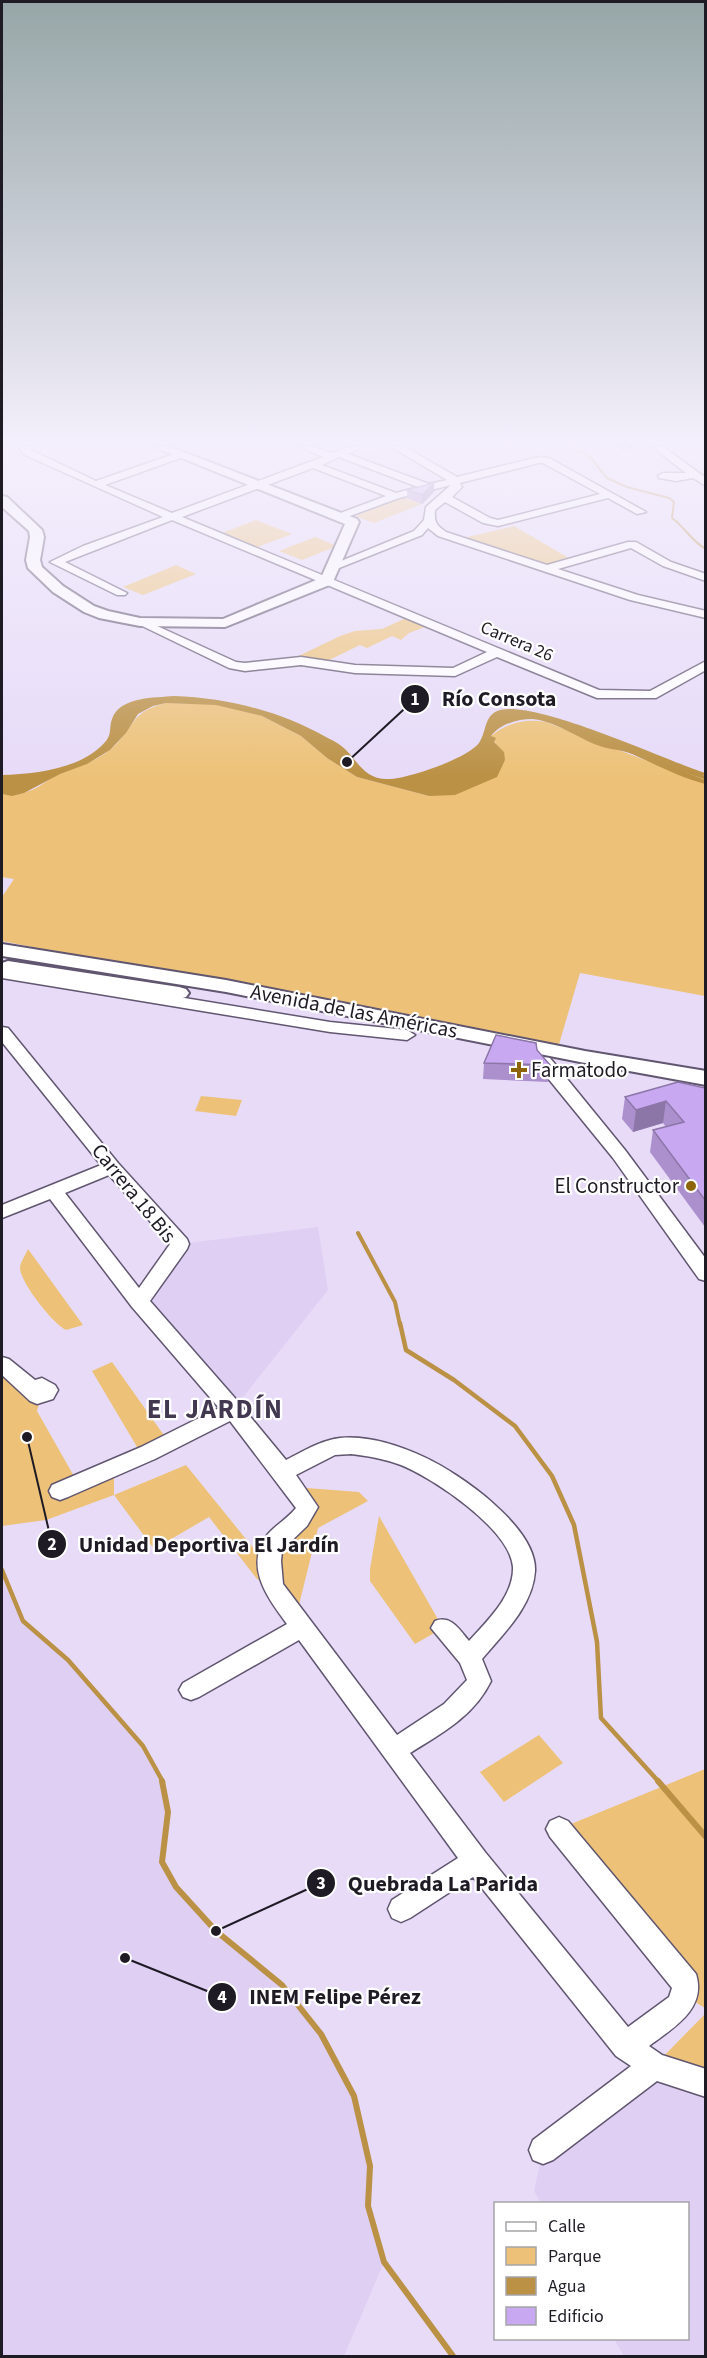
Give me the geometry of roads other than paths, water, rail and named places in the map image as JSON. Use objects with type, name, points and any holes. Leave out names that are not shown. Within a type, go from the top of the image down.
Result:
[{"type":"main road","points":[[34,556],[35,568],[58,589],[89,609],[104,615],[140,622],[225,623],[327,581],[339,556]]},
{"type":"main road","name":"Avenida de las Américas","points":[[4,965],[146,973],[334,1006],[585,1057],[705,1078]]},
{"type":"main road","name":"Avenida de las Américas","points":[[4,965],[119,985],[217,998],[705,1093]]},
{"type":"main road","points":[[544,1062],[545,1057],[549,1055],[585,1057]]},
{"type":"street","points":[[69,556],[56,562],[122,593]]},
{"type":"street","name":"Carrera 26","points":[[267,556],[597,694],[652,695],[705,665]]},
{"type":"street","points":[[335,566],[360,556]]},
{"type":"street","points":[[511,556],[634,598],[705,615]]},
{"type":"street","points":[[549,568],[590,556]]},
{"type":"street","points":[[653,556],[667,564],[705,578]]},
{"type":"street","points":[[140,622],[233,665],[245,667],[300,662],[323,663],[355,669],[455,672],[498,652]]},
{"type":"street","name":"Carrera 18 Bis","points":[[2,1032],[112,1167],[180,1244],[139,1302]]},
{"type":"street","points":[[544,1062],[619,1155],[705,1274]]},
{"type":"street","points":[[2,1212],[112,1167]]},
{"type":"street","points":[[54,1191],[139,1302],[282,1472],[307,1507],[304,1518],[272,1545],[269,1556],[272,1586],[476,1861],[626,2046],[654,2066],[705,2083]]},
{"type":"street","points":[[2,1364],[34,1390]]},
{"type":"street","points":[[60,1491],[148,1453],[232,1411]]},
{"type":"street","points":[[282,1472],[338,1446],[369,1448],[425,1467],[496,1521],[518,1546],[525,1567],[519,1591],[507,1612],[469,1657]]},
{"type":"street","points":[[190,1690],[303,1626]]},
{"type":"street","points":[[394,1750],[459,1707],[472,1694],[479,1681],[469,1657],[443,1628]]},
{"type":"street","points":[[560,1829],[686,1984],[685,1996],[679,2007],[626,2046]]},
{"type":"street","points":[[401,1909],[476,1861]]},
{"type":"street","points":[[543,2150],[654,2066]]},
{"type":"water","points":[[174,696],[233,703],[290,720],[338,744],[363,769],[379,778],[408,776],[463,755],[479,743],[491,715],[511,709],[535,712],[597,731],[705,773],[705,776],[677,769],[705,780],[705,784],[628,752],[601,747],[557,726],[532,719],[510,723],[499,728],[491,736],[496,738],[494,742],[504,752],[505,760],[497,777],[455,795],[429,796],[357,777],[327,758],[301,736],[262,716],[216,705],[166,703],[153,706],[138,714],[126,733],[110,750],[87,764],[60,774],[24,793],[12,796],[2,794],[2,775],[58,768],[85,758],[96,750],[108,738],[112,719],[122,706],[148,698]]},
{"type":"waterway","points":[[120,726],[138,708],[149,702],[162,700]]},
{"type":"waterway","points":[[581,732],[616,744]]},
{"type":"waterway","points":[[318,740],[350,765]]},
{"type":"waterway","points":[[673,767],[706,778]]},
{"type":"waterway","points":[[358,1233],[395,1302],[400,1325]]},
{"type":"waterway","points":[[400,1323],[406,1350],[454,1380],[515,1426],[552,1476],[574,1525],[597,1642],[601,1718],[659,1782]]},
{"type":"waterway","points":[[2,1570],[23,1621],[68,1660],[143,1746],[163,1782]]},
{"type":"waterway","points":[[162,1781],[168,1812],[162,1862],[176,1887],[216,1931],[282,1985],[321,2034],[354,2096],[370,2166],[368,2206],[384,2262],[453,2356]]},
{"type":"waterway","points":[[658,1781],[706,1837]]},
{"type":"place","name":"Río Consota","points":[[347,762]]},
{"type":"place","name":"Farmatodo","points":[[519,1070]]},
{"type":"place","name":"El Constructor","points":[[691,1186]]},
{"type":"place","name":"Unidad Deportiva El Jardín","points":[[27,1437]]},
{"type":"place","name":"Quebrada La Parida","points":[[216,1931]]},
{"type":"place","name":"INEM Felipe Pérez","points":[[125,1958]]},
{"type":"district","name":"EL JARDÍN","points":[[215,1409]]}]
